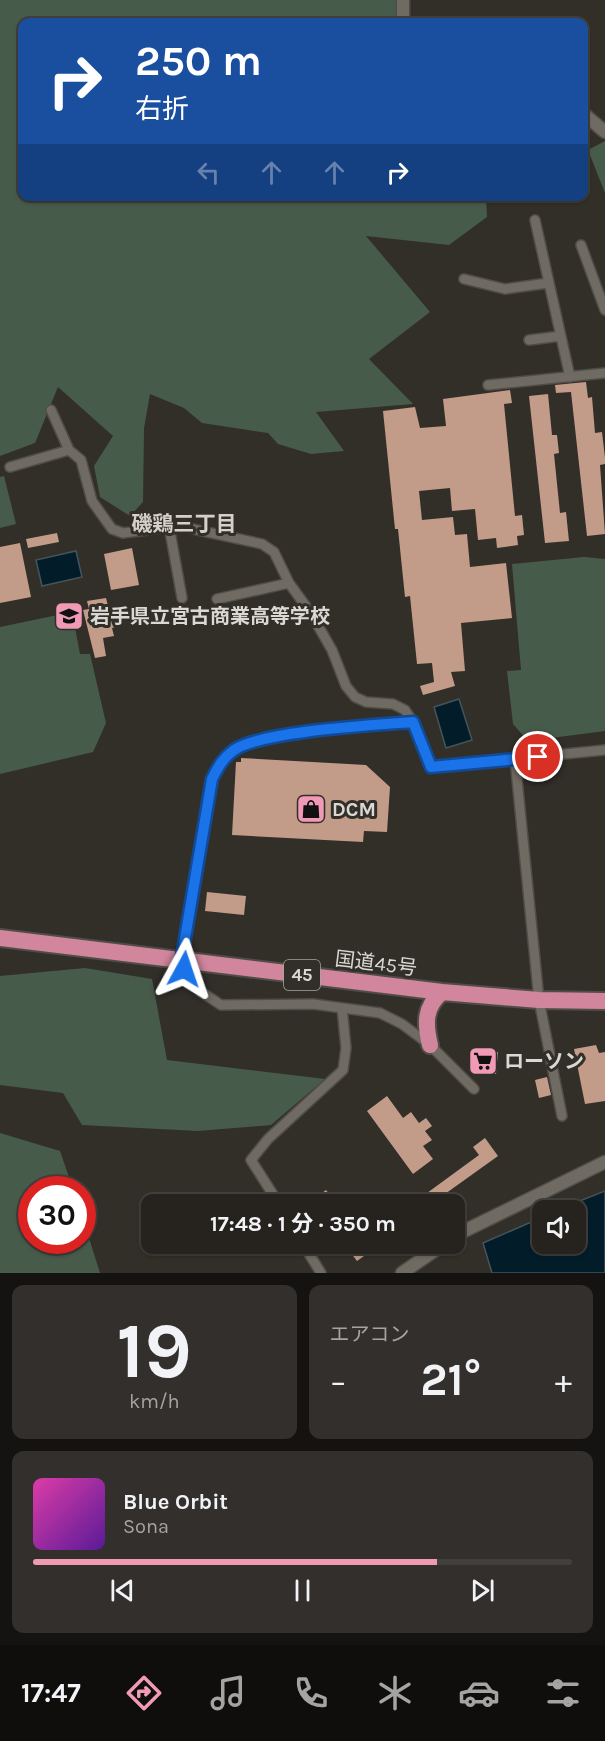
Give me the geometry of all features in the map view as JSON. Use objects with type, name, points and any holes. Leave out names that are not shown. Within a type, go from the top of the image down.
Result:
[{"type":"highway","name":"国道45号","points":[[0,938],[181,962],[442,992],[539,1000],[605,1001]]},
{"type":"highway","points":[[430,1045],[426,1029],[427,1014],[431,1001],[442,992]]},
{"type":"street","points":[[403,0],[403,18]]},
{"type":"street","points":[[588,117],[605,132]]},
{"type":"street","points":[[535,220],[570,377]]},
{"type":"street","points":[[581,245],[605,310]]},
{"type":"street","points":[[464,279],[505,289],[548,283]]},
{"type":"street","points":[[530,340],[561,336]]},
{"type":"street","points":[[488,385],[605,374]]},
{"type":"street","points":[[51,411],[69,450],[81,460],[93,501],[112,529],[123,533],[169,526],[197,529],[262,544],[274,552],[289,583],[321,630],[346,686],[355,697],[366,702],[393,704],[405,710],[413,722],[431,767],[605,750]]},
{"type":"street","points":[[10,467],[69,450]]},
{"type":"street","points":[[169,526],[182,598]]},
{"type":"street","points":[[216,599],[289,583]]},
{"type":"street","points":[[413,722],[256,740],[235,749],[221,762],[212,779],[181,962],[200,991],[221,1005],[313,1004],[380,1013],[402,1024],[430,1045],[474,1089]]},
{"type":"street","points":[[515,759],[539,1000],[562,1116]]},
{"type":"street","points":[[273,1194],[251,1160],[268,1139],[343,1070],[346,1048],[342,1008]]},
{"type":"street","points":[[465,1231],[605,1161]]},
{"type":"street","points":[[309,1254],[321,1273]]},
{"type":"street","points":[[402,1273],[430,1254]]},
{"type":"green space","points":[[0,0],[400,0],[403,18],[18,18],[18,201],[486,201],[487,217],[449,245],[366,236],[430,312],[369,359],[413,404],[316,412],[344,451],[311,454],[278,444],[268,433],[202,423],[184,408],[150,394],[144,428],[143,502],[130,516],[100,497],[94,466],[113,436],[58,387],[35,443],[0,456]]},
{"type":"green space","points":[[605,141],[605,193],[588,150]]},
{"type":"green space","points":[[4,476],[16,524],[0,528],[0,477]]},
{"type":"green space","points":[[584,557],[605,559],[605,731],[528,741],[513,724],[507,671],[521,670],[512,564]]},
{"type":"green space","points":[[72,612],[80,654],[90,654],[106,723],[93,752],[0,774],[0,627]]},
{"type":"green space","points":[[85,968],[152,979],[167,1060],[325,1079],[271,1125],[198,1131],[82,1125],[63,1093],[0,1085],[0,976]]},
{"type":"green space","points":[[0,1133],[60,1151],[69,1176],[18,1176],[18,1254],[94,1254],[100,1273],[0,1273]]},
{"type":"water","points":[[76,551],[82,577],[42,586],[36,560]]},
{"type":"water","points":[[459,699],[472,740],[446,748],[434,707]]},
{"type":"water","points":[[605,1191],[605,1273],[492,1273],[483,1243],[532,1222],[532,1254],[586,1254],[586,1200],[582,1200]]},
{"type":"building","points":[[586,382],[588,398],[592,397],[595,433],[602,432],[605,458],[605,464],[600,465],[605,534],[587,536],[571,392],[556,393],[555,385]]},
{"type":"building","points":[[510,390],[512,403],[504,404],[515,516],[522,515],[524,535],[517,536],[518,545],[497,548],[496,538],[478,540],[475,509],[452,511],[450,488],[419,491],[422,520],[453,517],[455,535],[467,534],[470,567],[506,563],[512,618],[461,623],[465,671],[451,672],[455,686],[423,695],[420,686],[434,682],[432,663],[417,664],[410,596],[405,597],[398,529],[395,529],[383,411],[415,407],[420,428],[446,426],[443,399]]},
{"type":"building","points":[[548,394],[552,435],[557,435],[559,453],[554,454],[560,513],[566,512],[569,541],[545,543],[529,396]]},
{"type":"building","points":[[57,533],[59,542],[28,548],[26,539]]},
{"type":"building","points":[[20,543],[31,597],[0,603],[0,547]]},
{"type":"building","points":[[132,548],[139,585],[111,590],[104,554]]},
{"type":"building","points":[[106,598],[109,610],[118,608],[121,626],[112,628],[114,636],[103,638],[106,656],[95,658],[83,610],[89,609],[87,601]]},
{"type":"building","name":"DCM","points":[[241,758],[366,765],[390,787],[387,832],[364,831],[363,842],[232,835],[236,762],[241,762]]},
{"type":"building","points":[[207,892],[246,896],[244,915],[205,911]]},
{"type":"building","points":[[596,1045],[599,1053],[605,1052],[605,1101],[585,1104],[574,1049]]},
{"type":"building","points":[[471,1050],[498,1052],[496,1074],[469,1071]]},
{"type":"building","points":[[547,1077],[551,1095],[539,1098],[535,1080]]},
{"type":"building","points":[[387,1096],[403,1118],[411,1112],[419,1123],[426,1118],[432,1126],[425,1131],[432,1140],[423,1146],[433,1159],[413,1174],[367,1111]]},
{"type":"building","points":[[485,1138],[498,1156],[445,1194],[426,1194],[479,1155],[473,1147]]},
{"type":"building","points":[[352,1254],[367,1254],[357,1261]]},
{"type":"place","name":"岩手県立宮古商業高等学校","points":[[69,616]]},
{"type":"place","name":"DCM","points":[[311,809]]},
{"type":"place","name":"ローソン","points":[[483,1061]]},
{"type":"district","name":"磯鶏三丁目","points":[[184,524]]},
{"type":"route","points":[[184,969],[181,962],[212,779],[221,762],[235,749],[256,740],[286,735],[413,722],[431,767],[538,757]]}]
